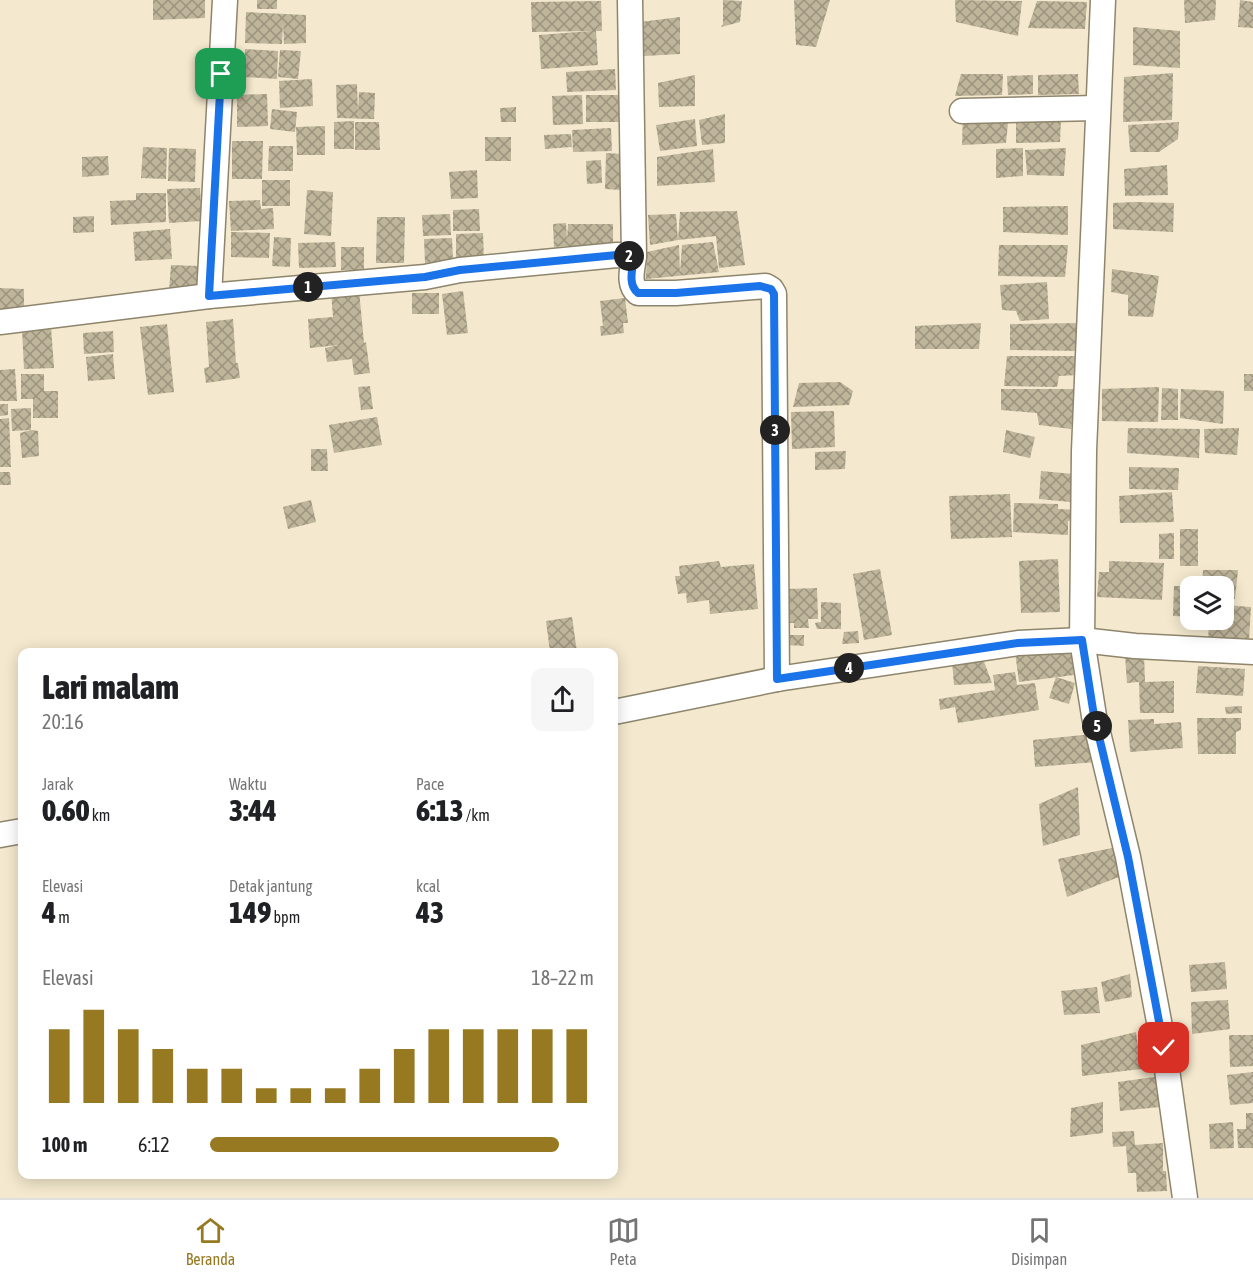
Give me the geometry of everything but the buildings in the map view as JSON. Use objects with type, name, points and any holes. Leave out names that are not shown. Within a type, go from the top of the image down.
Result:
[{"type":"street","points":[[209,296],[225,0]]},
{"type":"street","points":[[630,0],[634,256],[631,282],[634,290],[638,293],[676,293],[766,286],[774,294],[777,679]]},
{"type":"street","points":[[1103,0],[1084,451],[1082,640],[1094,716],[1128,857],[1164,1048],[1185,1198]]},
{"type":"street","points":[[962,111],[1097,108]]},
{"type":"street","points":[[0,322],[209,296],[425,277],[460,270],[617,255],[634,256]]},
{"type":"street","points":[[618,711],[777,679],[1018,643],[1082,640],[1135,646],[1253,652]]},
{"type":"street","points":[[0,836],[18,832]]},
{"type":"route","points":[[221,74],[209,296],[425,277],[460,270],[617,255],[634,256],[631,282],[638,293],[676,293],[760,286],[771,289],[774,294],[777,679],[1018,643],[1082,640],[1094,716],[1128,857],[1164,1048]]}]
